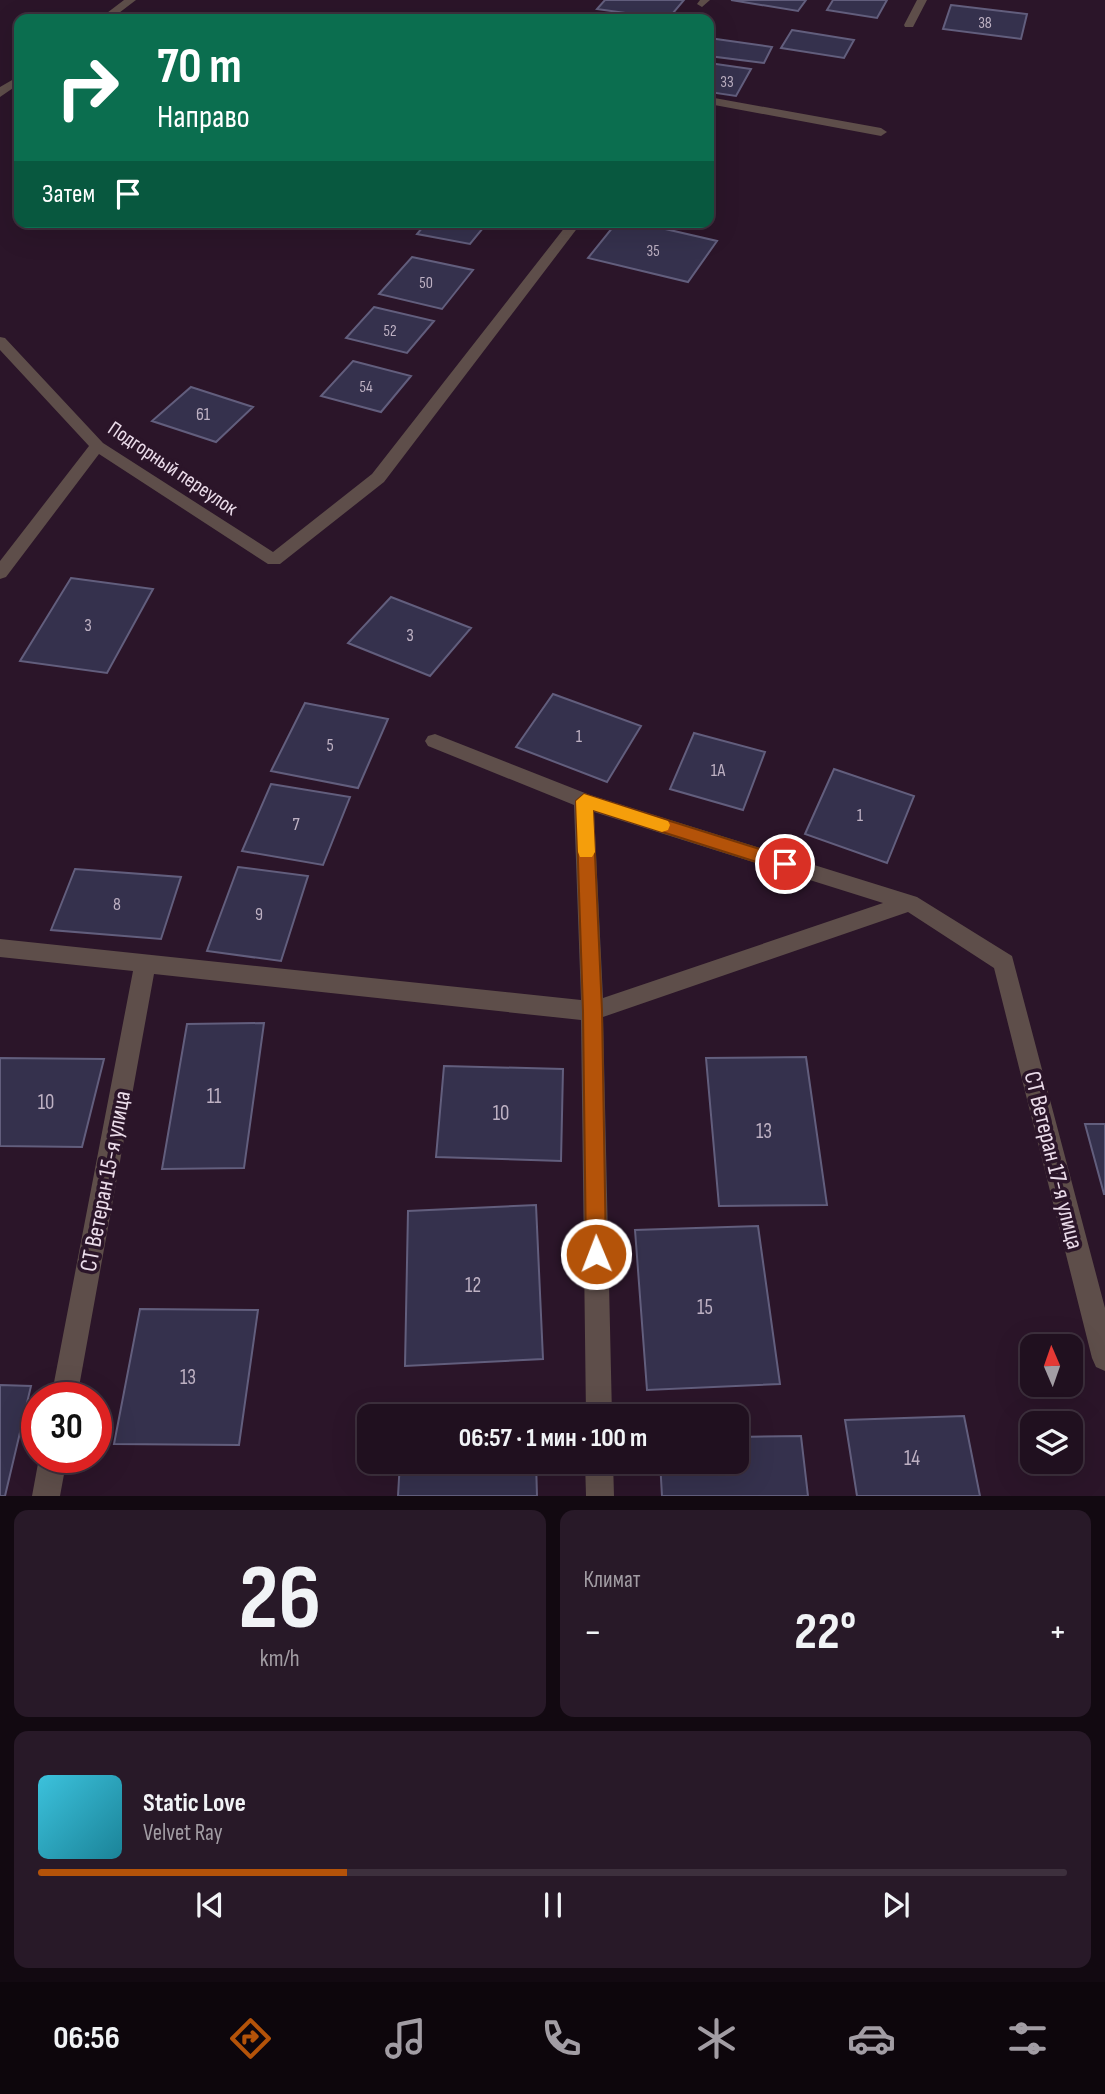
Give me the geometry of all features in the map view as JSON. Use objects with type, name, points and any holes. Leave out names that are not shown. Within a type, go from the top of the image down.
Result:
[{"type":"street","points":[[111,14],[131,0]]},
{"type":"street","points":[[909,25],[922,0]]},
{"type":"street","points":[[714,101],[881,132]]},
{"type":"street","name":"Подгорный переулок","points":[[0,341],[97,446],[274,560],[378,478],[571,228]]},
{"type":"street","points":[[0,573],[97,446]]},
{"type":"street","points":[[435,741],[584,801],[910,903]]},
{"type":"street","points":[[584,801],[593,1011],[598,1404]]},
{"type":"street","points":[[0,948],[593,1011],[910,903]]},
{"type":"street","name":"СТ Ветеран 17-я улица","points":[[910,903],[1004,963],[1105,1357]]},
{"type":"street","name":"СТ Ветеран 15-я улица","points":[[67,1382],[145,964]]},
{"type":"street","points":[[46,1496],[50,1473]]},
{"type":"street","points":[[599,1474],[600,1496]]},
{"type":"building","points":[[605,0],[684,0],[672,14],[632,14],[597,9]]},
{"type":"building","points":[[731,0],[806,0],[798,11]]},
{"type":"building","points":[[833,0],[887,0],[877,18],[827,10]]},
{"type":"building","points":[[951,5],[1027,14],[1021,39],[943,29]]},
{"type":"building","points":[[792,30],[854,40],[844,58],[781,48]]},
{"type":"building","points":[[714,39],[772,47],[764,63],[714,57]]},
{"type":"building","points":[[714,64],[751,69],[736,96],[714,93]]},
{"type":"building","points":[[422,228],[483,228],[470,244],[417,234]]},
{"type":"building","points":[[612,228],[661,228],[717,241],[688,282],[588,258]]},
{"type":"building","points":[[412,257],[473,270],[442,309],[379,294]]},
{"type":"building","points":[[374,307],[434,321],[407,353],[346,338]]},
{"type":"building","points":[[353,361],[411,376],[381,412],[321,396]]},
{"type":"building","points":[[191,387],[253,407],[216,442],[152,421]]},
{"type":"building","points":[[71,578],[153,589],[107,673],[20,661]]},
{"type":"building","points":[[391,597],[471,628],[430,676],[348,643]]},
{"type":"building","points":[[553,694],[641,726],[607,782],[516,747]]},
{"type":"building","points":[[305,703],[388,719],[358,788],[271,771]]},
{"type":"building","points":[[694,733],[765,752],[743,810],[670,789]]},
{"type":"building","points":[[834,769],[914,796],[887,863],[805,834]]},
{"type":"building","points":[[271,784],[350,797],[323,865],[242,851]]},
{"type":"building","points":[[238,867],[308,876],[281,961],[207,951]]},
{"type":"building","points":[[75,869],[181,877],[161,939],[51,930]]},
{"type":"building","points":[[264,1023],[244,1168],[162,1169],[187,1024]]},
{"type":"building","points":[[806,1057],[827,1205],[719,1206],[706,1058]]},
{"type":"building","points":[[0,1058],[104,1059],[82,1147],[0,1146]]},
{"type":"building","points":[[444,1066],[563,1069],[561,1161],[436,1157]]},
{"type":"building","points":[[1085,1124],[1105,1124],[1105,1194],[1104,1194]]},
{"type":"building","points":[[536,1205],[543,1359],[405,1366],[408,1211]]},
{"type":"building","points":[[758,1226],[780,1384],[647,1390],[635,1230]]},
{"type":"building","points":[[140,1309],[258,1310],[239,1445],[114,1444]]},
{"type":"building","points":[[0,1385],[21,1386],[21,1428],[5,1496],[0,1496]]},
{"type":"building","points":[[964,1416],[980,1496],[857,1496],[845,1420]]},
{"type":"building","points":[[801,1436],[808,1496],[662,1496],[661,1474],[749,1474],[749,1437]]},
{"type":"building","points":[[399,1474],[536,1474],[537,1496],[398,1496]]},
{"type":"slow traffic","points":[[586,852],[584,801],[662,825]]},
{"type":"route","points":[[596,1254],[593,1011],[584,801],[785,864]]}]
